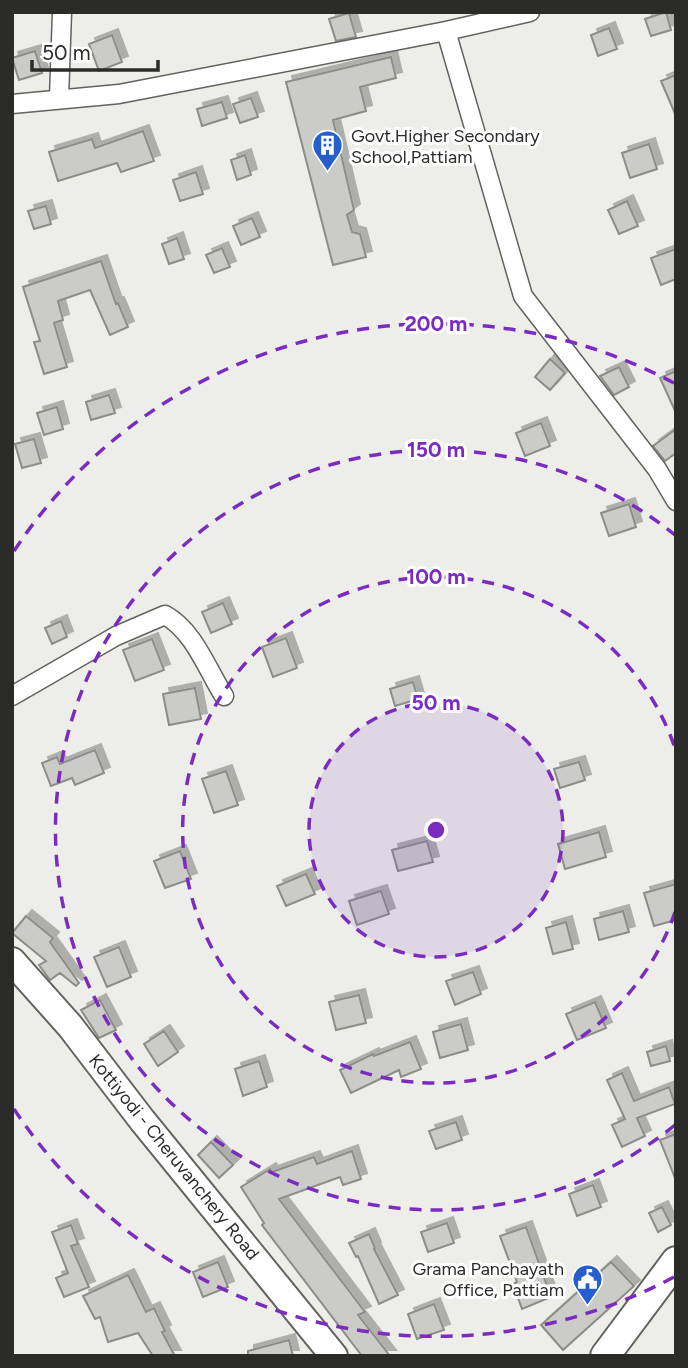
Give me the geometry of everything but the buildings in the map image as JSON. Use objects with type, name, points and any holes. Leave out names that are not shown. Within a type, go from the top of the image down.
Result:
[{"type":"main road","name":"Kottiyodi - Cheruvanchery Road","points":[[12,961],[70,1026],[142,1120],[334,1356]]},
{"type":"main road","points":[[605,1356],[676,1261]]},
{"type":"street","points":[[59,98],[62,12]]},
{"type":"street","points":[[12,104],[119,94],[446,31],[530,12]]},
{"type":"street","points":[[446,31],[523,296],[657,469],[676,500]]},
{"type":"street","points":[[12,696],[116,636],[165,615],[176,621],[188,635],[224,696]]},
{"type":"place","name":"Govt.Higher Secondary School,Pattiam","points":[[328,173]]},
{"type":"place","name":"Grama Panchayath Office, Pattiam","points":[[587,1306]]}]
